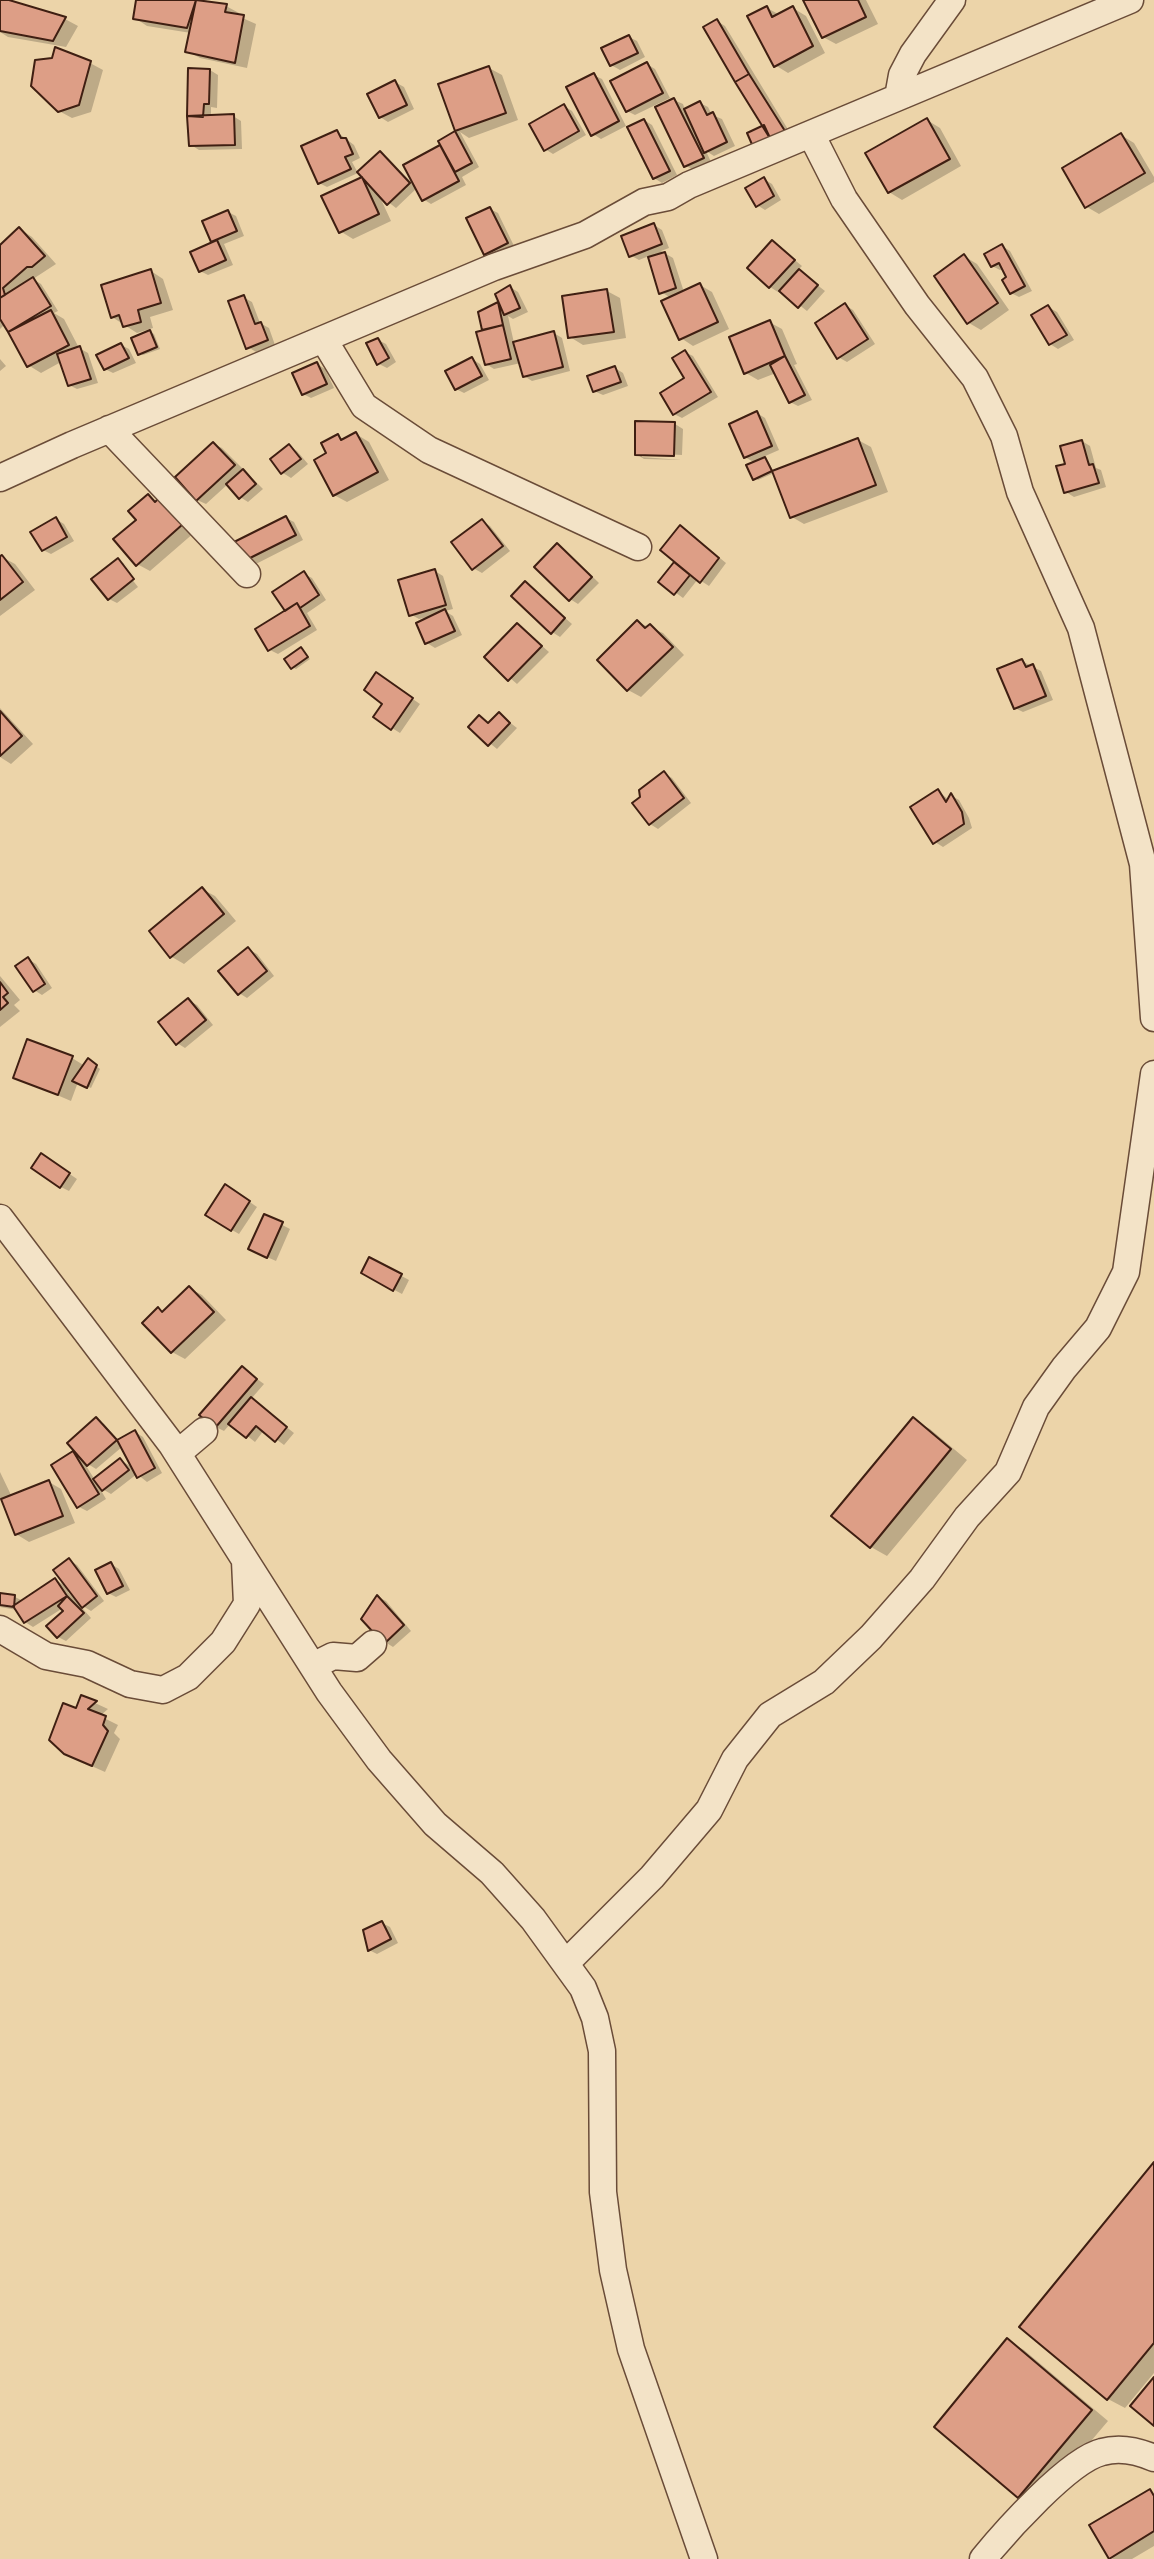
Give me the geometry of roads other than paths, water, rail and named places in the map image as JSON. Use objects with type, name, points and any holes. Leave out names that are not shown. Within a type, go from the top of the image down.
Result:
[{"type":"street","points":[[898,97],[902,75],[913,54],[952,0]]},
{"type":"street","points":[[0,478],[109,429],[494,267],[585,235],[644,202],[668,197],[689,185],[1003,56],[1130,0]]},
{"type":"street","points":[[811,134],[844,199],[918,305],[975,378],[1003,436],[1020,492],[1082,628],[1143,864],[1154,1018]]},
{"type":"street","points":[[324,340],[364,406],[429,450],[638,547]]},
{"type":"street","points":[[109,429],[247,574]]},
{"type":"street","points":[[566,1963],[652,1877],[709,1810],[735,1759],[770,1715],[824,1682],[871,1637],[922,1579],[967,1517],[1009,1472],[1036,1407],[1098,1328],[1126,1272],[1154,1074]]},
{"type":"street","points":[[0,1218],[178,1453],[313,1666],[379,1760],[435,1824],[492,1873],[533,1919],[583,1988],[595,2018],[602,2051],[603,2192],[613,2270],[628,2336],[704,2559]]},
{"type":"street","points":[[178,1453],[204,1431]]},
{"type":"street","points":[[0,1629],[46,1656],[86,1664],[130,1684],[163,1690],[188,1677],[223,1642],[241,1614],[247,1604],[245,1559]]},
{"type":"street","points":[[313,1666],[334,1656],[358,1658],[373,1644]]},
{"type":"street","points":[[983,2559],[1016,2519],[1077,2465],[1100,2452],[1126,2450],[1154,2458]]}]
